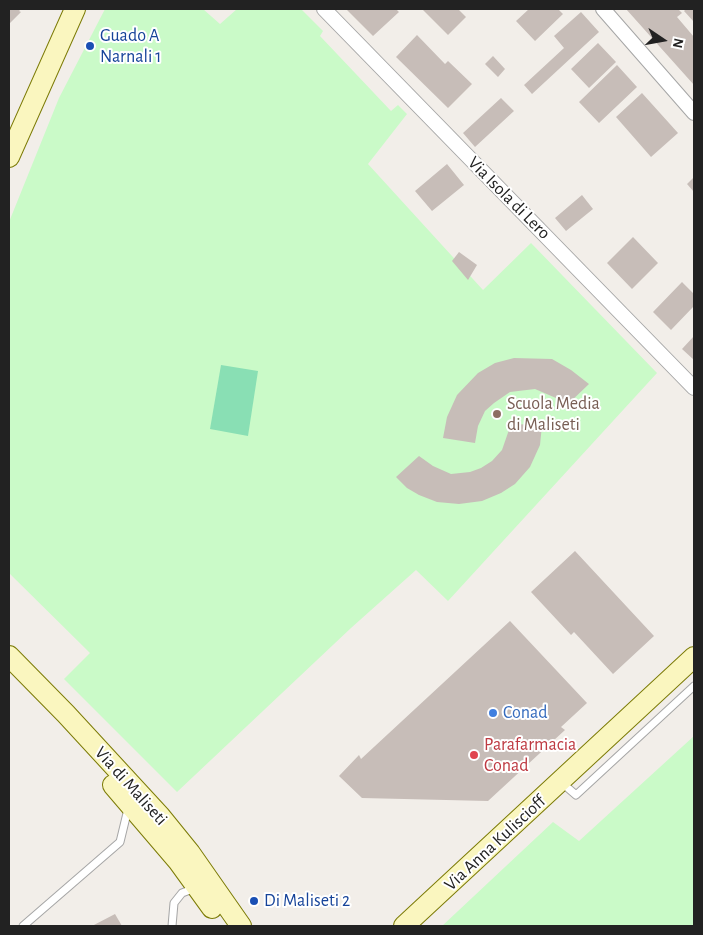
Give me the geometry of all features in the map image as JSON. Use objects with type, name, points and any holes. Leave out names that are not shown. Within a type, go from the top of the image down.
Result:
[{"type":"street","points":[[9,157],[75,9]]},
{"type":"street","name":"Via Isola di Lero","points":[[324,9],[694,388]]},
{"type":"street","points":[[603,9],[694,112]]},
{"type":"street","name":"Via di Maliseti","points":[[9,656],[66,714],[160,816],[190,853],[241,926]]},
{"type":"street","name":"Via Anna Kuliscioff","points":[[404,926],[694,657]]},
{"type":"street","name":"Via di Maliseti","points":[[9,674],[130,803],[178,861],[225,926]]},
{"type":"lane","points":[[560,782],[576,795],[694,686]]},
{"type":"lane","points":[[23,926],[120,842],[130,803]]},
{"type":"lane","points":[[172,926],[174,903],[182,893],[190,890],[201,893]]},
{"type":"green space","points":[[105,9],[203,9],[220,24],[237,9],[301,9],[323,31],[320,36],[391,111],[398,105],[407,114],[368,164],[483,290],[531,243],[657,373],[448,601],[416,570],[351,628],[177,792],[64,679],[90,653],[9,573],[9,222],[59,98]]},
{"type":"green space","points":[[221,365],[258,371],[248,436],[210,429]]},
{"type":"green space","points":[[694,736],[694,926],[442,926],[553,822],[579,841]]},
{"type":"building","points":[[9,9],[21,9],[19,11],[21,12],[9,24]]},
{"type":"building","points":[[346,9],[396,9],[399,12],[373,36]]},
{"type":"building","points":[[422,9],[458,9],[466,17],[448,35]]},
{"type":"building","points":[[529,9],[558,9],[563,14],[535,41],[516,21]]},
{"type":"building","points":[[626,9],[678,9],[682,13],[677,17],[694,37],[694,85]]},
{"type":"building","points":[[686,9],[694,9],[694,22],[684,11]]},
{"type":"building","points":[[581,12],[599,32],[532,94],[524,85],[564,48],[554,36]]},
{"type":"building","points":[[417,35],[445,64],[448,61],[472,84],[448,108],[396,57]]},
{"type":"building","points":[[598,43],[616,62],[589,88],[571,69]]},
{"type":"building","points":[[493,56],[505,69],[498,77],[485,64]]},
{"type":"building","points":[[617,65],[637,87],[599,123],[579,102]]},
{"type":"building","points":[[642,93],[678,133],[651,157],[616,117]]},
{"type":"building","points":[[501,98],[514,111],[475,147],[463,133]]},
{"type":"building","points":[[447,164],[464,185],[432,211],[415,191]]},
{"type":"building","points":[[694,177],[694,192],[687,184]]},
{"type":"building","points":[[582,195],[593,209],[566,231],[555,218]]},
{"type":"building","points":[[633,237],[658,263],[632,289],[607,263]]},
{"type":"building","points":[[459,252],[477,265],[468,280],[452,261]]},
{"type":"building","points":[[682,282],[694,294],[694,306],[671,330],[653,312]]},
{"type":"building","points":[[694,336],[694,360],[682,349]]},
{"type":"building","points":[[514,358],[552,359],[571,370],[589,384],[567,405],[535,389],[510,392],[485,411],[478,426],[475,443],[443,438],[447,417],[457,395],[478,373],[495,363]]},
{"type":"building","points":[[511,424],[542,425],[540,445],[530,467],[515,484],[501,493],[482,501],[459,504],[437,502],[407,488],[396,477],[419,456],[433,466],[451,474],[470,472],[481,468],[492,461],[502,450]]},
{"type":"building","points":[[575,551],[654,636],[613,674],[574,632],[571,635],[531,592]]},
{"type":"building","name":"Conad","points":[[510,621],[587,703],[561,727],[565,730],[488,801],[362,798],[339,776],[359,755],[361,759]]},
{"type":"building","points":[[115,914],[122,926],[92,926]]},
{"type":"place","name":"Guado A Narnali 1","points":[[90,46]]},
{"type":"place","name":"Scuola Media di Maliseti","points":[[497,414]]},
{"type":"place","name":"Conad","points":[[493,713]]},
{"type":"place","name":"Parafarmacia Conad","points":[[474,755]]},
{"type":"place","name":"Di Maliseti 2","points":[[254,901]]}]
